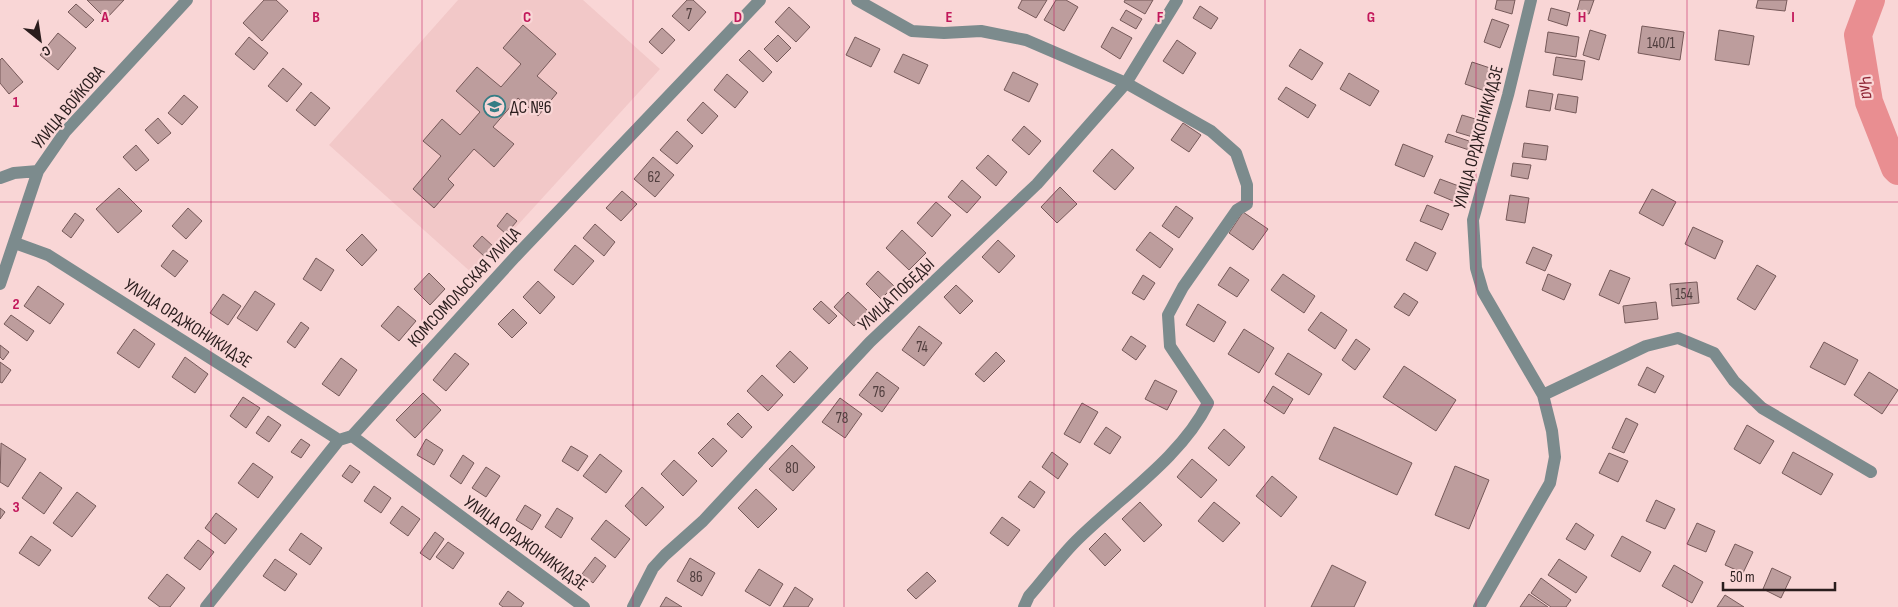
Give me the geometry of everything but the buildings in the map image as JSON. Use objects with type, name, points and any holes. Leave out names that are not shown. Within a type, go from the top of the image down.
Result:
[{"type":"street","name":"УЛИЦА ВОЙКОВА","points":[[0,284],[38,170],[66,132],[187,0]]},
{"type":"street","name":"КОМСОМОЛЬСКАЯ УЛИЦА","points":[[206,607],[346,438],[760,0]]},
{"type":"street","points":[[858,0],[912,31],[944,34],[981,31],[1026,40],[1126,83],[1211,131],[1236,153],[1247,185],[1247,204],[1237,210],[1183,286],[1168,315],[1170,346],[1208,403],[1202,415],[1192,430],[1152,473],[1076,542],[1029,596],[1024,607]]},
{"type":"street","name":"УЛИЦА ПОБЕДЫ","points":[[633,607],[653,568],[665,555],[703,520],[870,342],[1037,184],[1126,83],[1177,0]]},
{"type":"street","name":"УЛИЦА ОРДЖОНИКИДЗЕ","points":[[1479,607],[1550,483],[1555,457],[1552,431],[1543,395],[1483,292],[1476,268],[1473,220],[1508,95],[1531,0]]},
{"type":"street","points":[[0,178],[14,173],[38,170]]},
{"type":"street","name":"УЛИЦА ОРДЖОНИКИДЗЕ","points":[[15,243],[48,255],[346,438],[584,607]]},
{"type":"street","points":[[1543,395],[1646,346],[1678,338],[1714,353],[1734,381],[1762,408],[1871,472]]},
{"type":"shaded area","name":"ДС №6","points":[[458,0],[583,0],[660,69],[473,274],[329,145]]},
{"type":"waterway","name":"Чла","points":[[1871,0],[1858,35],[1869,102],[1895,168],[1898,171]]},
{"type":"place","name":"ДС №6","points":[[494,107]]}]
